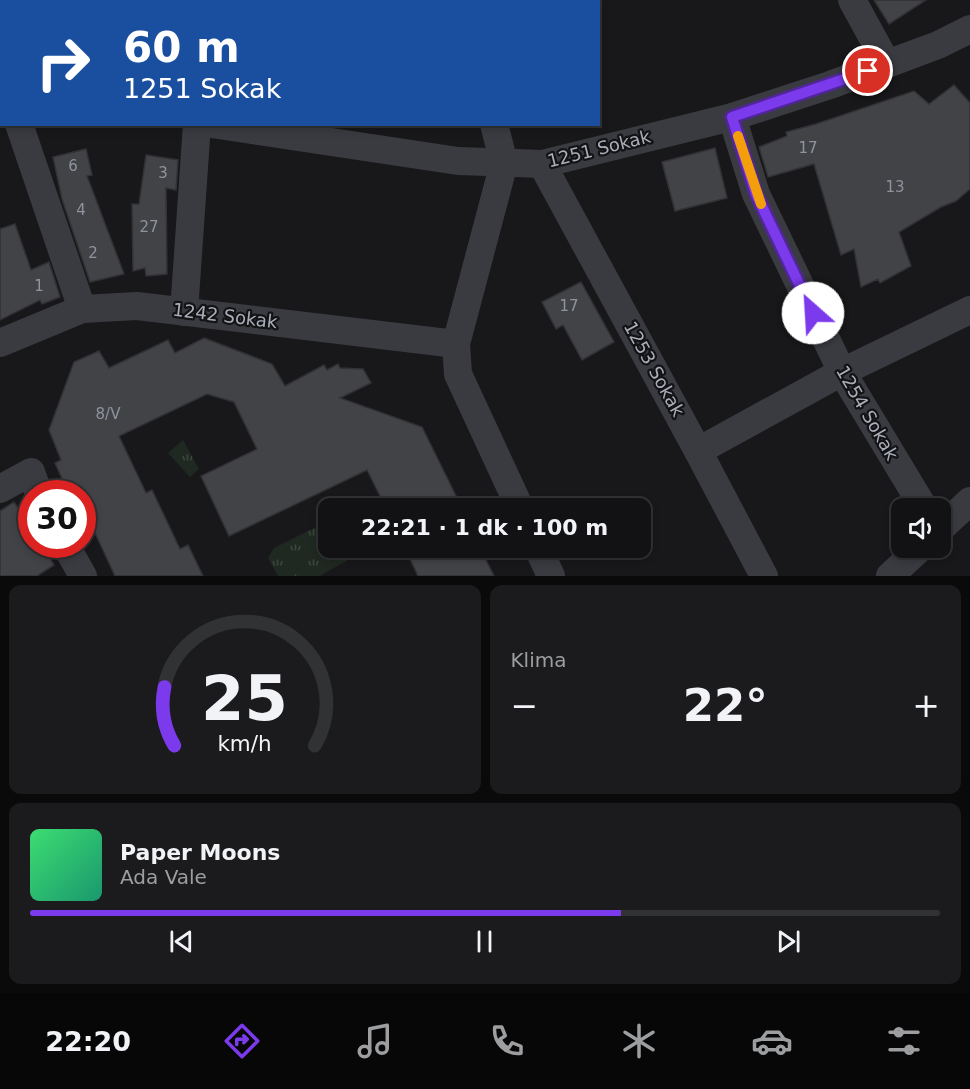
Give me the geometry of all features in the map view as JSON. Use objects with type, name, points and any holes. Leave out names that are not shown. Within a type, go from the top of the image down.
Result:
[{"type":"street","points":[[852,0],[887,64]]},
{"type":"street","name":"1251 Sokak","points":[[225,126],[458,161],[542,164],[732,117],[887,64],[938,45],[970,29]]},
{"type":"street","name":"1254 Sokak","points":[[732,117],[756,194],[842,372],[922,498]]},
{"type":"street","points":[[20,126],[82,309]]},
{"type":"street","points":[[184,312],[197,126]]},
{"type":"street","points":[[495,126],[504,163],[456,344],[458,374],[515,498]]},
{"type":"street","name":"1253 Sokak","points":[[542,164],[764,576]]},
{"type":"street","name":"1242 Sokak","points":[[0,344],[82,309],[137,306],[456,344]]},
{"type":"street","points":[[698,451],[842,372],[970,310]]},
{"type":"street","points":[[0,489],[18,486]]},
{"type":"street","points":[[951,513],[970,501]]},
{"type":"street","points":[[72,558],[82,576]]},
{"type":"street","points":[[543,558],[552,576]]},
{"type":"street","points":[[890,576],[909,558]]},
{"type":"green space","points":[[183,440],[199,469],[190,477],[168,453]]},
{"type":"green space","points":[[318,526],[318,558],[351,558],[320,576],[278,576],[268,558],[274,548]]},
{"type":"building","points":[[874,0],[926,0],[889,24]]},
{"type":"building","points":[[954,85],[970,103],[970,189],[956,201],[941,207],[899,232],[911,266],[880,283],[878,279],[861,287],[854,249],[841,255],[814,164],[768,177],[759,147],[787,136],[786,132],[914,91],[929,104]]},
{"type":"building","points":[[715,148],[727,198],[675,211],[662,162]]},
{"type":"building","points":[[86,149],[92,175],[87,176],[124,274],[90,282],[62,199],[53,157]]},
{"type":"building","points":[[146,155],[178,160],[176,190],[166,188],[167,274],[146,276],[145,268],[133,271],[132,204],[139,204]]},
{"type":"building","points":[[15,224],[31,270],[49,262],[60,297],[42,304],[40,300],[0,320],[0,229]]},
{"type":"building","points":[[581,282],[614,342],[582,360],[563,325],[556,329],[542,302]]},
{"type":"building","points":[[204,338],[272,364],[285,386],[324,365],[327,370],[338,364],[340,368],[363,369],[371,383],[340,398],[422,427],[457,498],[381,498],[367,470],[229,536],[201,476],[257,449],[234,402],[207,394],[119,436],[146,493],[152,490],[180,549],[188,545],[203,576],[115,576],[96,535],[96,480],[63,480],[55,463],[61,460],[49,430],[74,362],[99,351],[109,368],[168,340],[175,353]]},
{"type":"building","points":[[14,502],[18,508],[18,558],[50,558],[54,565],[37,576],[0,576],[0,511]]},
{"type":"building","points":[[410,558],[485,558],[494,576],[418,576]]},
{"type":"slow traffic","points":[[738,136],[761,204]]},
{"type":"route","points":[[813,313],[756,194],[732,117],[868,71]]}]
